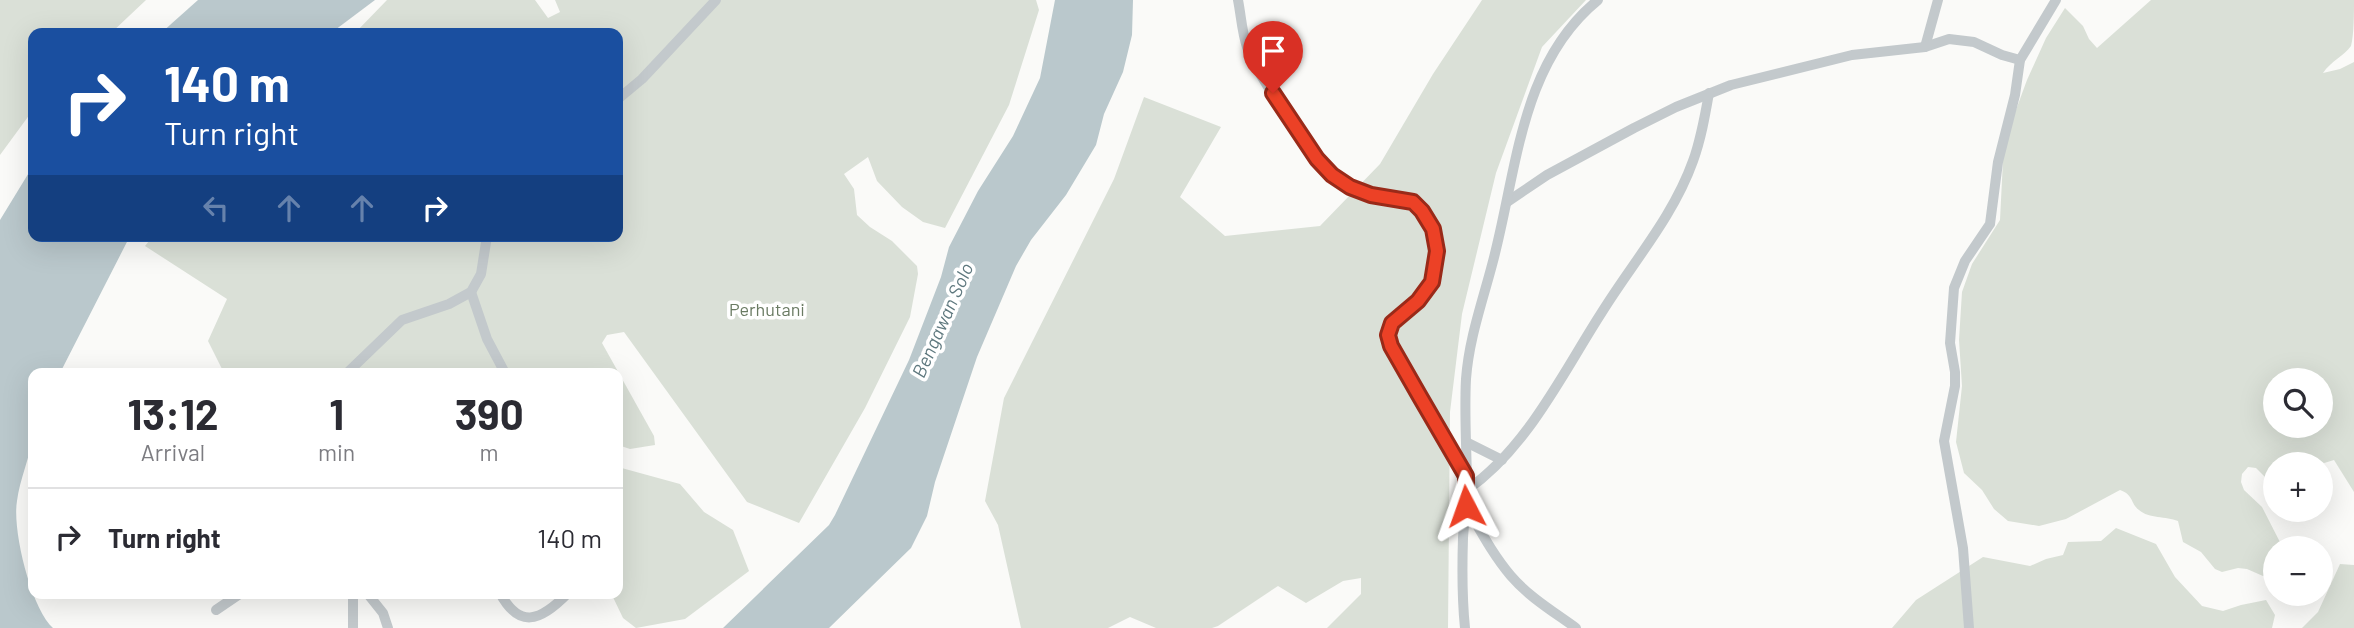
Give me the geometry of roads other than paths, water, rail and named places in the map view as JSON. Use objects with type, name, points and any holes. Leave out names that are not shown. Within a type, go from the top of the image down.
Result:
[{"type":"street","points":[[623,95],[642,79],[716,0]]},
{"type":"street","points":[[1238,0],[1248,51],[1322,164],[1332,175],[1350,187],[1386,199],[1413,202],[1433,229],[1437,251],[1432,282],[1418,301],[1392,323],[1388,335],[1391,346],[1466,476]]},
{"type":"street","points":[[1465,628],[1462,561],[1466,506],[1466,379],[1471,343],[1493,265],[1521,138],[1538,83],[1569,28],[1598,0]]},
{"type":"street","points":[[1925,47],[1938,0]]},
{"type":"street","points":[[1969,628],[1963,548],[1944,441],[1955,386],[1950,343],[1954,288],[1965,261],[1990,224],[1998,162],[2015,95],[2020,61],[2056,0]]},
{"type":"street","points":[[1507,202],[1547,176],[1634,128],[1709,93],[1741,83],[1852,55],[1925,47],[1949,38],[1966,40],[2020,61]]},
{"type":"street","points":[[1466,490],[1484,478],[1502,460],[1570,367],[1602,312],[1658,230],[1693,162],[1709,93]]},
{"type":"street","points":[[352,368],[402,320],[449,304],[471,292],[481,274],[486,242]]},
{"type":"street","points":[[471,292],[487,339],[502,368]]},
{"type":"street","points":[[1466,442],[1502,460]]},
{"type":"street","points":[[1466,506],[1496,557],[1512,578],[1525,591],[1576,628]]},
{"type":"street","points":[[216,610],[232,599]]},
{"type":"street","points":[[353,599],[353,628]]},
{"type":"street","points":[[372,599],[383,613],[388,628]]},
{"type":"street","points":[[502,599],[509,615],[524,625],[539,620],[562,599]]},
{"type":"water","points":[[198,0],[375,0],[338,28],[167,28]]},
{"type":"water","name":"Bengawan Solo","points":[[1055,0],[1133,0],[1132,35],[1123,72],[1104,114],[1096,145],[1066,195],[1031,240],[1016,266],[977,357],[935,482],[927,516],[911,548],[829,628],[723,628],[829,525],[835,515],[909,360],[941,277],[949,247],[978,191],[1013,136],[1040,78]]},
{"type":"water","points":[[28,174],[28,242],[127,242],[63,368],[28,368],[28,457],[17,501],[17,530],[28,578],[28,599],[35,599],[53,628],[0,628],[0,220]]},
{"type":"park label","name":"Perhutani","points":[[767,309]]}]
